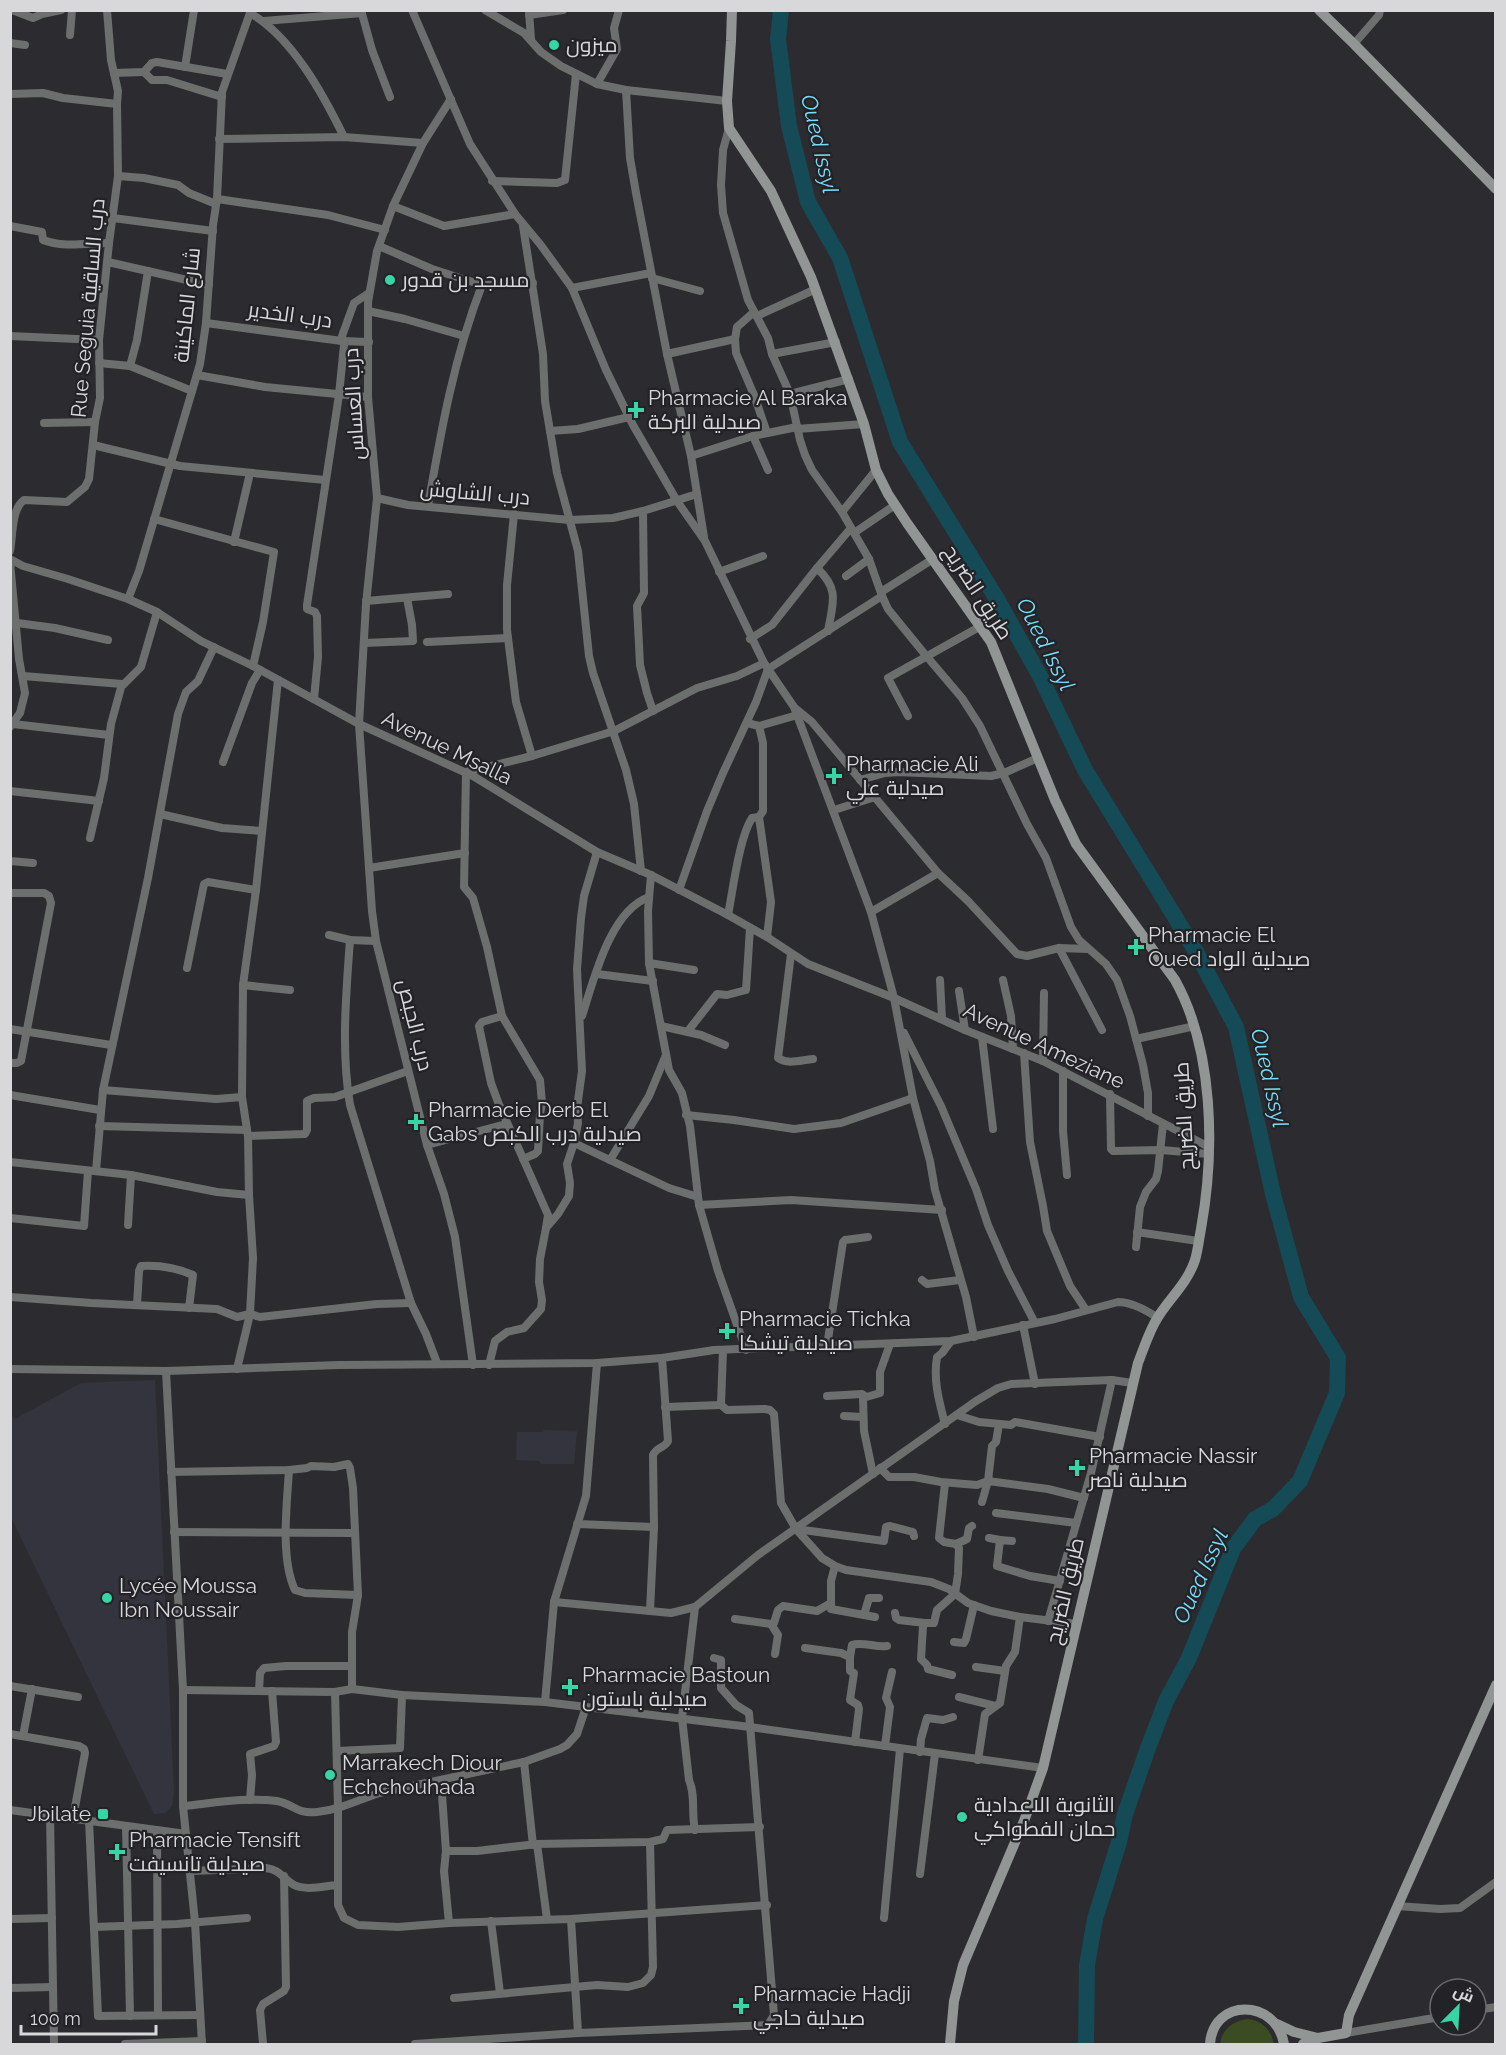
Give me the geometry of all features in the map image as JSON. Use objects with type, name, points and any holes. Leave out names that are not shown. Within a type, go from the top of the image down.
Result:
[{"type":"street","points":[[12,10],[33,18],[61,10]]},
{"type":"street","points":[[70,35],[72,10]]},
{"type":"street","name":"Rue Seguia درب الساقية","points":[[10,551],[17,509],[21,501],[60,503],[71,501],[87,484],[100,398],[99,340],[118,176],[118,91],[108,35],[107,10]]},
{"type":"street","points":[[185,68],[194,10]]},
{"type":"street","points":[[412,10],[470,144],[522,225],[540,244],[572,288],[606,370],[629,417],[677,501],[705,541],[750,639],[798,712],[871,912],[894,998],[913,1098],[935,1190],[966,1298],[974,1337]]},
{"type":"street","points":[[485,10],[519,29],[541,52],[597,84],[626,90],[727,101]]},
{"type":"street","points":[[531,39],[529,13],[563,10]]},
{"type":"street","points":[[597,84],[617,49],[614,28],[619,10]]},
{"type":"street","name":"طريق الضريح","points":[[732,10],[727,101],[729,128],[771,190],[816,289],[864,424],[876,470],[895,504],[991,642],[1076,844],[1175,980],[1187,1002],[1195,1026],[1206,1090],[1209,1151],[1206,1202],[1195,1260],[1190,1272],[1158,1318],[1146,1341],[1132,1383],[1043,1768],[1024,1821],[963,1965],[954,2001],[950,2044]]},
{"type":"street","points":[[1318,10],[1496,189]]},
{"type":"street","points":[[1354,44],[1379,15],[1380,10]]},
{"type":"street","points":[[251,11],[276,32],[305,70],[344,136]]},
{"type":"street","name":"شارع الماكينة","points":[[128,599],[137,578],[197,375],[206,323],[217,202],[222,96],[227,74],[251,11]]},
{"type":"street","points":[[264,21],[361,12],[372,50],[390,97]]},
{"type":"street","points":[[10,43],[25,45]]},
{"type":"street","points":[[114,73],[144,72],[152,63],[157,62],[227,74]]},
{"type":"street","points":[[144,72],[152,80],[167,80],[222,96]]},
{"type":"street","points":[[492,181],[557,183],[565,180],[576,74]]},
{"type":"street","points":[[626,90],[630,158],[667,354],[691,456],[705,541]]},
{"type":"street","points":[[10,94],[43,93],[63,98],[117,104]]},
{"type":"street","name":"درب العساس","points":[[359,724],[366,601],[377,498],[368,397],[369,293],[379,246],[393,206],[423,142],[450,99]]},
{"type":"street","points":[[729,128],[723,150],[721,185],[723,213],[748,300],[768,338],[772,354],[790,394],[805,455],[812,470],[842,513],[869,559],[888,609],[962,698],[980,726],[1046,858],[1078,940],[1106,964],[1117,980],[1136,1038],[1145,1075],[1148,1116]]},
{"type":"street","points":[[219,139],[344,136],[423,142]]},
{"type":"street","points":[[118,176],[144,177],[178,185],[189,193],[217,202],[328,215],[385,230]]},
{"type":"street","points":[[393,206],[444,226],[515,214]]},
{"type":"street","points":[[113,218],[213,231]]},
{"type":"street","points":[[10,225],[42,232],[43,240],[49,242],[60,244],[109,243]]},
{"type":"street","points":[[522,225],[533,283],[543,354],[545,401],[557,473],[579,551],[586,638],[591,664],[626,770],[634,804],[641,871]]},
{"type":"street","points":[[379,246],[432,269],[482,285],[533,283]]},
{"type":"street","points":[[108,262],[209,285]]},
{"type":"street","points":[[130,366],[137,340],[148,271]]},
{"type":"street","points":[[572,288],[651,275],[700,291]]},
{"type":"street","points":[[428,506],[447,397],[464,336],[482,285]]},
{"type":"street","points":[[767,433],[736,352],[737,327],[755,314],[816,289]]},
{"type":"street","points":[[314,699],[318,657],[317,616],[315,612],[307,608],[339,395],[343,352],[342,332],[354,303],[369,293]]},
{"type":"street","points":[[368,311],[464,336]]},
{"type":"street","name":"درب الخدير","points":[[206,323],[342,341],[369,342]]},
{"type":"street","points":[[10,336],[99,340]]},
{"type":"street","points":[[667,354],[735,339]]},
{"type":"street","points":[[772,354],[836,342]]},
{"type":"street","points":[[99,363],[130,366],[192,391]]},
{"type":"street","points":[[197,375],[265,387],[368,397]]},
{"type":"street","points":[[790,394],[849,379]]},
{"type":"street","points":[[550,431],[578,429],[629,417]]},
{"type":"street","points":[[44,423],[95,422]]},
{"type":"street","points":[[691,456],[753,435],[797,428],[864,424]]},
{"type":"street","points":[[753,435],[768,470]]},
{"type":"street","points":[[93,445],[170,464],[325,480]]},
{"type":"street","points":[[842,513],[876,470]]},
{"type":"street","points":[[234,542],[249,473]]},
{"type":"street","name":"درب الشاوش","points":[[377,498],[402,504],[570,520],[613,518],[697,494]]},
{"type":"street","points":[[750,639],[772,625],[817,568],[852,530],[895,504]]},
{"type":"street","points":[[643,511],[644,593],[637,606],[642,675],[653,711]]},
{"type":"street","points":[[514,514],[507,585],[508,638],[516,702],[532,756]]},
{"type":"street","points":[[154,519],[273,551],[256,668],[223,762]]},
{"type":"street","points":[[719,572],[764,556]]},
{"type":"street","points":[[846,576],[869,559]]},
{"type":"street","points":[[523,1159],[538,1151],[542,1089],[535,1070],[502,1016],[487,947],[473,898],[464,887],[466,772],[532,756],[614,731],[697,688],[766,666],[828,631],[933,559]]},
{"type":"street","points":[[10,561],[17,623],[15,651],[23,676],[24,701],[12,726],[109,735]]},
{"type":"street","name":"Avenue Msalla","points":[[10,561],[128,599],[157,612],[214,647],[359,724],[466,772],[597,852],[651,874],[750,927],[791,954],[831,974],[894,998]]},
{"type":"street","points":[[817,568],[826,576],[833,590],[828,631]]},
{"type":"street","points":[[366,601],[448,594]]},
{"type":"street","points":[[364,643],[412,641],[412,625],[407,598]]},
{"type":"street","points":[[23,676],[123,685],[141,667],[157,612]]},
{"type":"street","points":[[17,623],[55,628],[108,640]]},
{"type":"street","points":[[908,716],[888,678],[981,626]]},
{"type":"street","points":[[427,642],[508,638]]},
{"type":"street","points":[[10,1218],[84,1226],[111,1045],[160,814],[180,704],[186,692],[198,681],[214,647]]},
{"type":"street","points":[[679,890],[723,773],[747,723],[766,666]]},
{"type":"street","points":[[237,1369],[250,1314],[253,1258],[248,1133],[242,1097],[243,985],[256,890],[278,680]]},
{"type":"street","points":[[90,838],[104,778],[109,735],[122,684]]},
{"type":"street","points":[[747,723],[759,726],[798,712]]},
{"type":"street","points":[[798,712],[812,722],[938,873],[968,901],[1017,954],[1027,956],[1059,948],[1089,949]]},
{"type":"street","name":"درب الجبص","points":[[359,724],[376,941],[427,1145],[444,1194],[455,1237],[473,1365]]},
{"type":"street","points":[[728,915],[748,826],[752,818],[759,816],[763,811],[763,743],[759,726]]},
{"type":"street","points":[[860,780],[898,772],[991,776],[1004,773],[1038,758]]},
{"type":"street","points":[[10,791],[99,801]]},
{"type":"street","points":[[834,810],[875,797]]},
{"type":"street","points":[[160,814],[222,828],[262,831]]},
{"type":"street","points":[[759,816],[771,902],[767,937]]},
{"type":"street","points":[[546,1228],[558,1214],[568,1196],[570,1183],[567,1164],[574,1143],[582,1071],[577,969],[581,918],[584,896],[597,852]]},
{"type":"street","points":[[369,868],[465,853]]},
{"type":"street","points":[[10,861],[33,863]]},
{"type":"street","points":[[871,912],[938,873]]},
{"type":"street","points":[[651,874],[649,963],[669,1070],[682,1093],[690,1126],[699,1201],[718,1271],[746,1350]]},
{"type":"street","points":[[187,968],[204,884],[208,882],[256,890]]},
{"type":"street","points":[[10,893],[44,893],[50,899],[42,958],[21,1061],[10,1063]]},
{"type":"street","points":[[580,1022],[615,926],[634,904],[649,897]]},
{"type":"street","points":[[688,1032],[717,994],[727,995],[746,990],[750,927]]},
{"type":"street","points":[[329,935],[350,940],[376,941]]},
{"type":"street","points":[[350,940],[346,1006],[350,1105],[411,1303],[437,1363]]},
{"type":"street","points":[[1059,948],[1102,1030]]},
{"type":"street","points":[[791,954],[778,1058],[789,1062],[813,1059]]},
{"type":"street","points":[[649,963],[694,970]]},
{"type":"street","points":[[597,974],[653,981]]},
{"type":"street","points":[[940,980],[942,1019]]},
{"type":"street","points":[[1003,980],[1011,1016],[1013,1049]]},
{"type":"street","points":[[243,985],[290,990]]},
{"type":"street","points":[[959,991],[965,1030]]},
{"type":"street","points":[[1043,1061],[1044,993]]},
{"type":"street","name":"Avenue Ameziane","points":[[894,998],[965,1030],[1043,1061],[1110,1094],[1209,1151]]},
{"type":"street","points":[[489,1365],[495,1341],[507,1332],[524,1328],[541,1309],[540,1259],[548,1215],[506,1124],[491,1083],[479,1026],[482,1022],[502,1016]]},
{"type":"street","points":[[661,1026],[688,1032],[725,1045]]},
{"type":"street","points":[[1136,1038],[1195,1026]]},
{"type":"street","points":[[900,1027],[941,1106],[1000,1251],[1035,1323]]},
{"type":"street","points":[[10,1029],[111,1045]]},
{"type":"street","points":[[982,1036],[993,1130]]},
{"type":"street","points":[[1024,1053],[1030,1142],[1047,1231],[1070,1286],[1086,1310]]},
{"type":"street","points":[[610,1160],[649,1095],[666,1054]]},
{"type":"street","points":[[99,1126],[305,1134],[307,1101],[335,1096],[408,1071]]},
{"type":"street","points":[[1063,1071],[1066,1175]]},
{"type":"street","points":[[103,1090],[216,1099],[242,1097]]},
{"type":"street","points":[[1110,1094],[1111,1149],[1113,1151],[1209,1151]]},
{"type":"street","points":[[10,1095],[100,1110]]},
{"type":"street","points":[[686,1115],[794,1129],[841,1123],[913,1098]]},
{"type":"street","points":[[427,1145],[506,1124]]},
{"type":"street","points":[[1136,1247],[1140,1207],[1146,1192],[1156,1179],[1163,1124]]},
{"type":"street","points":[[574,1143],[699,1201],[791,1200],[942,1210]]},
{"type":"street","points":[[10,1162],[131,1175],[217,1192],[249,1195]]},
{"type":"street","points":[[128,1225],[131,1175]]},
{"type":"street","points":[[1137,1232],[1198,1241]]},
{"type":"street","points":[[827,1346],[843,1242],[868,1237]]},
{"type":"street","points":[[137,1305],[141,1266],[166,1267],[193,1275],[189,1308]]},
{"type":"street","points":[[922,1280],[927,1284],[960,1280]]},
{"type":"street","points":[[10,1297],[217,1309],[237,1317],[250,1314],[260,1317],[377,1304],[411,1303]]},
{"type":"street","points":[[10,1370],[166,1371],[437,1363],[489,1365],[597,1363],[662,1358],[714,1350],[951,1341],[1124,1302],[1146,1310],[1158,1318]]},
{"type":"street","points":[[1023,1325],[1035,1384]]},
{"type":"street","points":[[945,1424],[935,1384],[936,1365],[937,1357],[951,1341]]},
{"type":"street","points":[[827,1396],[878,1395],[880,1393],[880,1372],[890,1344]]},
{"type":"street","points":[[721,1405],[723,1350]]},
{"type":"street","points":[[650,1611],[654,1527],[653,1455],[656,1449],[668,1441],[662,1358]]},
{"type":"street","points":[[545,1702],[554,1602],[586,1496],[597,1363]]},
{"type":"street","points":[[125,2044],[202,2043],[191,1871],[183,1806],[183,1690],[166,1371]]},
{"type":"street","points":[[554,1602],[671,1613],[695,1607],[758,1555],[998,1388],[1011,1384],[1112,1380],[1132,1383]]},
{"type":"street","points":[[1048,1621],[1084,1498],[1112,1380]]},
{"type":"street","points":[[865,1396],[862,1417],[873,1474]]},
{"type":"street","points":[[665,1407],[721,1405],[727,1410],[770,1410],[774,1414],[779,1495],[786,1513],[796,1529],[822,1558],[835,1566],[852,1571],[931,1582],[974,1605],[998,1613],[1077,1624]]},
{"type":"street","points":[[957,1415],[979,1422],[1011,1425],[1015,1422],[1100,1437]]},
{"type":"street","points":[[844,1416],[862,1417]]},
{"type":"street","points":[[982,1502],[988,1481],[992,1446],[996,1442],[999,1424]]},
{"type":"street","points":[[171,1472],[289,1470],[348,1464],[351,1468],[353,1488],[358,1595],[352,1632],[352,1689]]},
{"type":"street","points":[[880,1468],[889,1477],[914,1477],[945,1483],[977,1485],[988,1481],[1048,1489],[1084,1498]]},
{"type":"street","points":[[289,1470],[285,1533],[291,1582],[295,1590],[305,1593],[358,1595]]},
{"type":"street","points":[[945,1483],[939,1538],[944,1542],[956,1544],[967,1539],[969,1528],[972,1526]]},
{"type":"street","points":[[996,1513],[1076,1523]]},
{"type":"street","points":[[577,1524],[654,1527]]},
{"type":"street","points":[[796,1529],[884,1541],[885,1527],[890,1526],[913,1532],[914,1536]]},
{"type":"street","points":[[174,1532],[354,1533]]},
{"type":"street","points":[[989,1538],[1012,1541]]},
{"type":"street","points":[[1000,1540],[997,1566],[1030,1576],[1060,1581]]},
{"type":"street","points":[[895,1613],[899,1620],[934,1623],[937,1610],[955,1594],[959,1548],[956,1544]]},
{"type":"street","points":[[835,1566],[831,1581],[831,1609],[875,1617]]},
{"type":"street","points":[[864,1615],[869,1598],[879,1598]]},
{"type":"street","points":[[771,1624],[774,1623],[778,1610],[783,1606],[817,1611],[831,1603]]},
{"type":"street","points":[[954,1642],[964,1643],[974,1605]]},
{"type":"street","points":[[695,1607],[682,1718],[689,1780],[693,1790],[695,1830]]},
{"type":"street","points":[[978,1760],[985,1714],[1000,1703],[1005,1671],[1009,1659],[1015,1652],[1020,1617]]},
{"type":"street","points":[[735,1619],[771,1624],[778,1635],[775,1654]]},
{"type":"street","points":[[925,1623],[922,1661],[927,1665],[928,1670],[952,1674]]},
{"type":"street","points":[[855,1742],[859,1709],[858,1705],[850,1700],[854,1673],[850,1671],[852,1645],[856,1643],[868,1646],[887,1646]]},
{"type":"street","points":[[805,1648],[841,1653],[850,1657]]},
{"type":"street","points":[[415,2044],[578,2032],[768,2025],[774,2015],[767,1905],[749,1713],[736,1704],[721,1688],[721,1660],[714,1658]]},
{"type":"street","points":[[259,1691],[260,1673],[264,1668],[352,1666]]},
{"type":"street","points":[[976,1667],[1005,1671]]},
{"type":"street","points":[[885,1746],[890,1707],[886,1698],[892,1672]]},
{"type":"street","points":[[1346,2033],[1349,2015],[1496,1685]]},
{"type":"street","points":[[10,1686],[78,1697]]},
{"type":"street","points":[[24,1736],[32,1689]]},
{"type":"street","points":[[183,1690],[335,1692],[352,1689],[402,1695],[545,1702],[750,1727],[1043,1768]]},
{"type":"street","points":[[250,1800],[252,1775],[250,1754],[276,1745],[272,1691]]},
{"type":"street","points":[[335,1692],[338,1905],[341,1914],[350,1922],[358,1925],[398,1927],[571,1919],[767,1905]]},
{"type":"street","points":[[337,1752],[400,1748],[402,1695]]},
{"type":"street","points":[[959,1697],[995,1706]]},
{"type":"street","points":[[183,1806],[250,1800],[278,1801],[305,1813],[338,1809],[370,1796],[524,1762],[567,1746],[579,1730],[586,1707]]},
{"type":"street","points":[[921,1752],[921,1739],[927,1718],[943,1720],[953,1717]]},
{"type":"street","points":[[10,1734],[80,1746],[84,1749],[73,1818]]},
{"type":"street","points":[[884,1918],[900,1749]]},
{"type":"street","points":[[920,1874],[935,1754]]},
{"type":"street","points":[[524,1762],[547,1919]]},
{"type":"street","points":[[441,1781],[446,1851],[444,1871],[449,1923]]},
{"type":"street","points":[[10,1810],[186,1834]]},
{"type":"street","points":[[50,1815],[54,2044]]},
{"type":"street","points":[[89,1821],[98,2015],[100,2017],[200,2014]]},
{"type":"street","points":[[126,1826],[130,2016]]},
{"type":"street","points":[[446,1851],[477,1851],[535,1844],[650,1842],[663,1839],[667,1830],[760,1827]]},
{"type":"street","points":[[157,1830],[158,2016]]},
{"type":"street","points":[[454,1998],[597,1985],[628,1987],[647,1979],[653,1967],[650,1842]]},
{"type":"street","points":[[191,1871],[266,1868],[276,1870],[296,1886],[337,1885]]},
{"type":"street","points":[[263,2044],[261,2006],[284,1991],[286,1987],[284,1876]]},
{"type":"street","points":[[1397,1906],[1460,1908],[1496,1882]]},
{"type":"street","points":[[10,1919],[52,1918]]},
{"type":"street","points":[[94,1927],[247,1918]]},
{"type":"street","points":[[571,1919],[578,2032]]},
{"type":"street","points":[[491,1921],[500,1994]]},
{"type":"street","points":[[10,1988],[53,1987]]},
{"type":"street","points":[[1209,2043],[1214,2030],[1228,2014],[1249,2009],[1269,2016],[1277,2024],[1284,2044]]},
{"type":"street","points":[[1303,2044],[1318,2038],[1428,2019]]},
{"type":"street","points":[[1277,2024],[1294,2032],[1318,2038]]},
{"type":"shaded area","name":"Lycée Moussa Ibn Noussair","points":[[155,1380],[174,1792],[172,1806],[165,1813],[154,1814],[11,1517],[10,1413],[15,1419],[81,1383]]},
{"type":"shaded area","points":[[544,1430],[577,1431],[574,1464],[541,1464],[539,1461],[516,1460],[517,1432],[543,1432]]},
{"type":"green space","points":[[1248,2019],[1266,2027],[1274,2044],[1220,2044],[1223,2034],[1229,2027]]},
{"type":"waterway","name":"Oued Issyl","points":[[781,10],[778,39],[789,126],[808,202],[840,258],[900,442],[997,599],[1041,678],[1085,770],[1194,948],[1236,1027],[1273,1194],[1301,1297],[1338,1358],[1337,1393],[1300,1481],[1273,1509],[1255,1519],[1233,1549],[1189,1658],[1166,1701],[1148,1748],[1125,1814],[1119,1842],[1095,1919],[1087,1965],[1086,2044]]},
{"type":"place","name":"ميزون","points":[[554,45]]},
{"type":"place","name":"مسجد بن قدور","points":[[390,280]]},
{"type":"place","name":"Pharmacie Al Baraka صيدلية البركة","points":[[636,410]]},
{"type":"place","name":"Pharmacie Ali صيدلية علي","points":[[834,776]]},
{"type":"place","name":"Pharmacie El Oued صيدلية الواد","points":[[1136,947]]},
{"type":"place","name":"Pharmacie Derb El Gabs صيدلية درب الكبص","points":[[416,1122]]},
{"type":"place","name":"Pharmacie Tichka صيدلية تيشكا","points":[[727,1331]]},
{"type":"place","name":"Pharmacie Nassir صيدلية ناصر","points":[[1077,1468]]},
{"type":"place","name":"Lycée Moussa Ibn Noussair","points":[[107,1598]]},
{"type":"place","name":"Pharmacie Bastoun صيدلية باستون","points":[[570,1687]]},
{"type":"place","name":"Marrakech Diour Echchouhada","points":[[330,1775]]},
{"type":"place","name":"Jbilate","points":[[103,1814]]},
{"type":"place","name":"الثانوية الاعدادية حمان الفطواكي","points":[[962,1817]]},
{"type":"place","name":"Pharmacie Tensift صيدلية تانسيفت","points":[[117,1852]]},
{"type":"place","name":"Pharmacie Hadji صيدلية حاجي","points":[[741,2006]]}]
